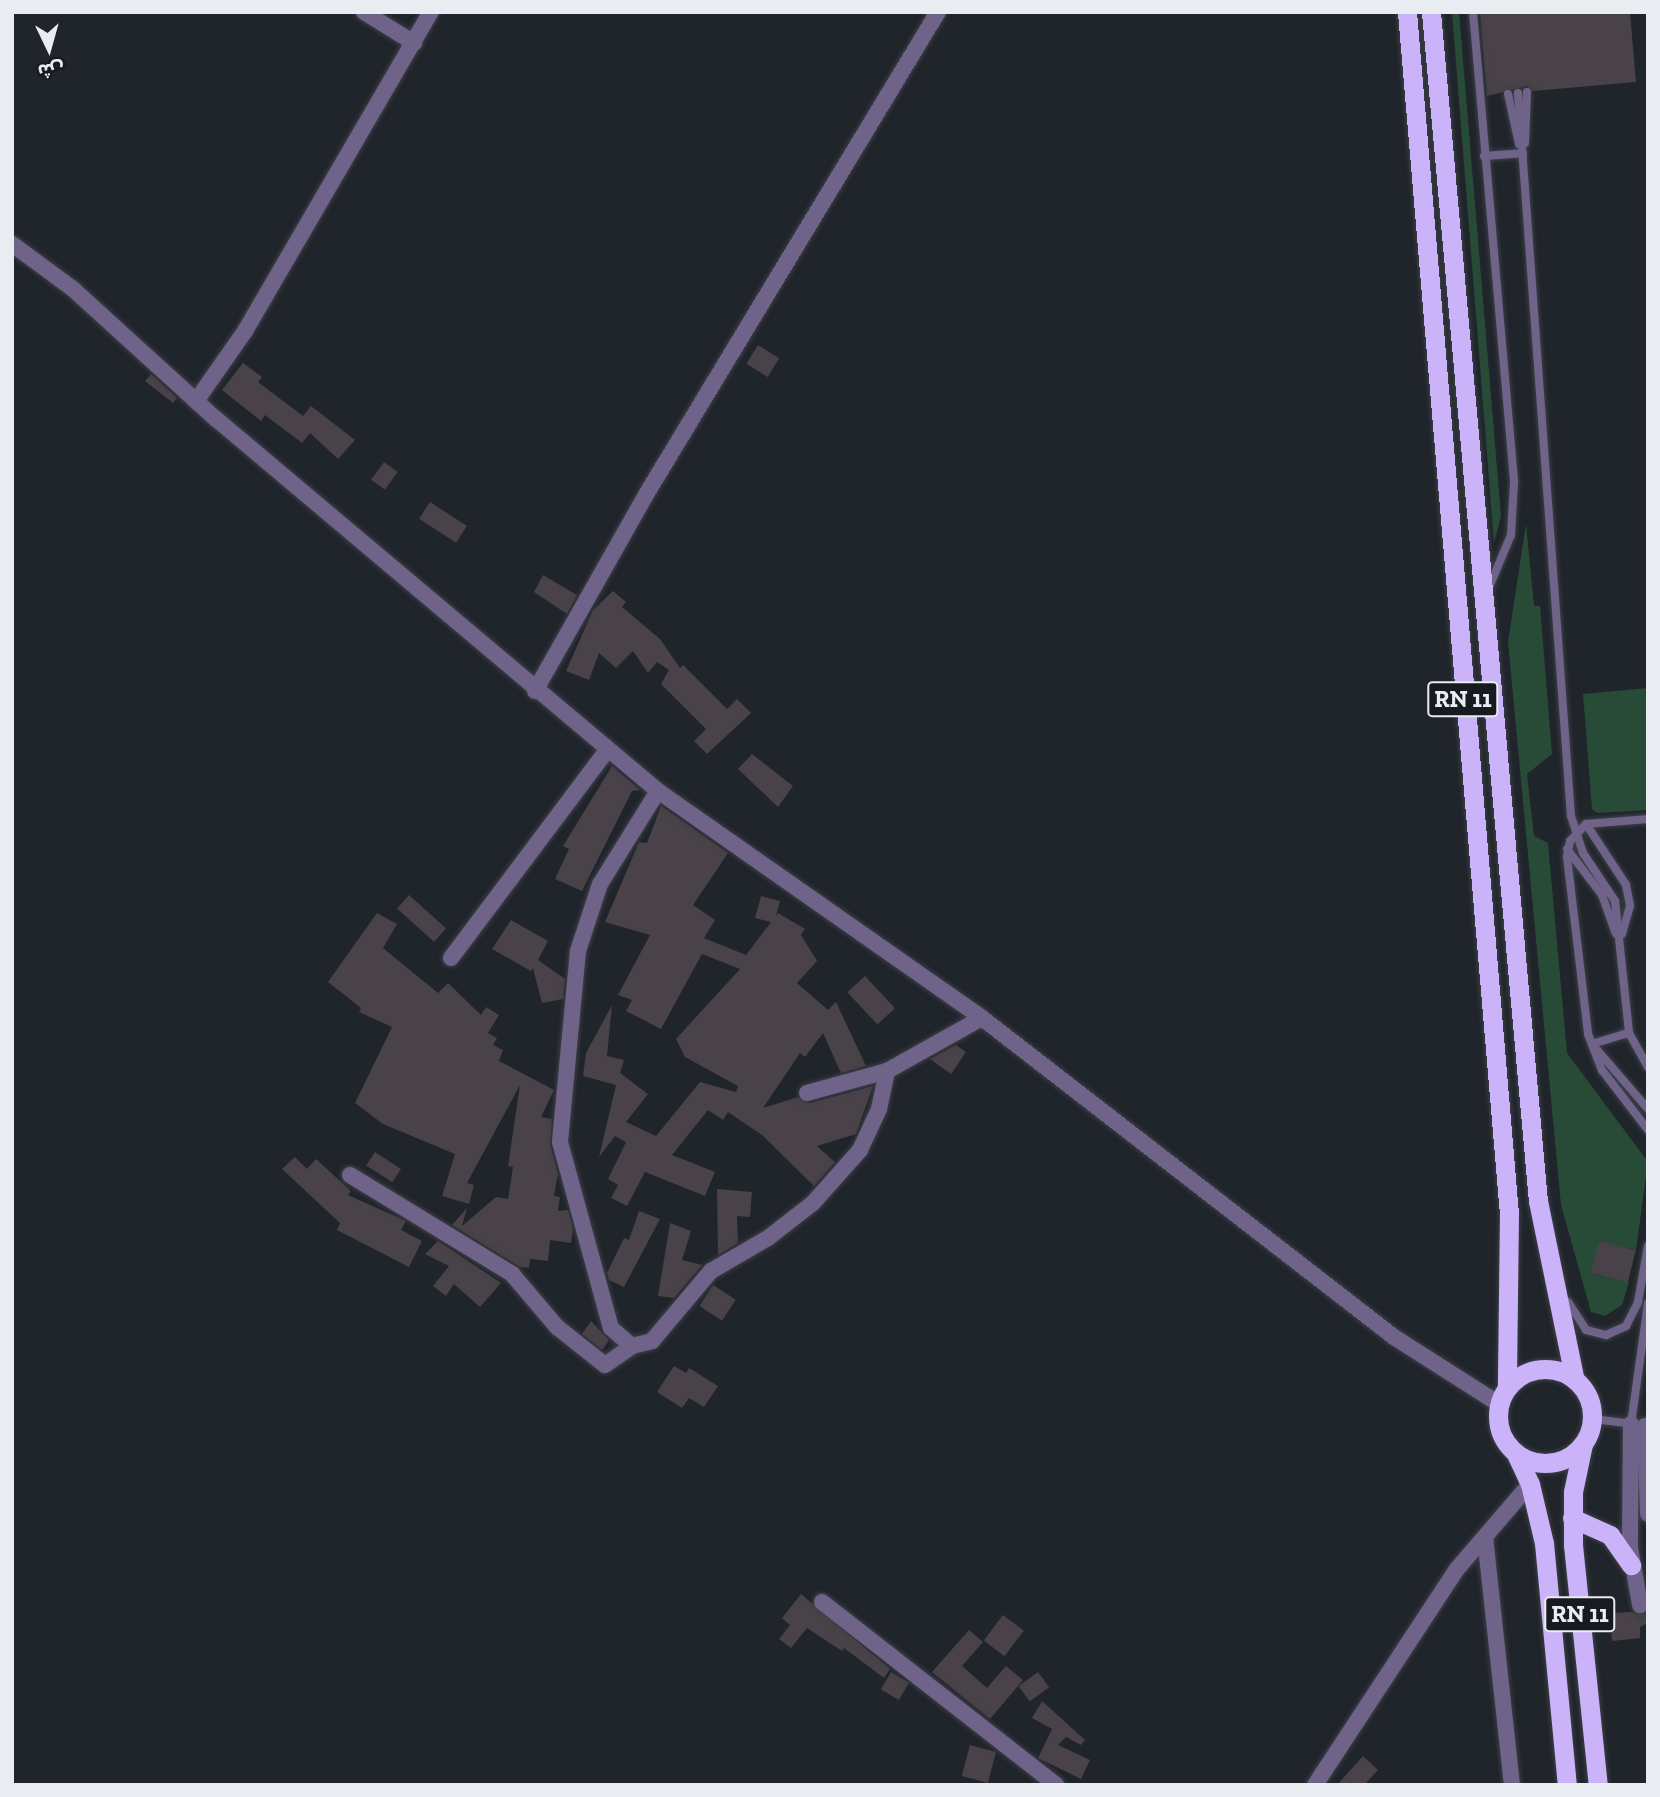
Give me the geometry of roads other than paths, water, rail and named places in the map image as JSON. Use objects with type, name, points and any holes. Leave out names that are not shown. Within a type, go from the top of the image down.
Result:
[{"type":"highway","name":"RN 11","points":[[1407,12],[1509,1213],[1503,1395]]},
{"type":"highway","name":"RN 11","points":[[1431,12],[1481,601],[1538,1202],[1574,1377]]},
{"type":"highway","points":[[1538,1368],[1557,1369],[1574,1377],[1591,1403],[1593,1419],[1583,1444],[1569,1457],[1552,1463],[1533,1462],[1516,1454],[1498,1422],[1503,1395],[1521,1374],[1538,1368]]},
{"type":"highway","name":"RN 11","points":[[1583,1444],[1576,1465],[1572,1518],[1598,1785]]},
{"type":"highway","name":"RN 11","points":[[1516,1454],[1530,1485],[1544,1543],[1567,1785]]},
{"type":"highway","points":[[1572,1518],[1610,1535],[1631,1565]]},
{"type":"street","points":[[364,12],[414,43]]},
{"type":"street","points":[[196,401],[245,331],[431,12]]},
{"type":"street","points":[[536,690],[647,493],[938,12]]},
{"type":"street","points":[[16,254],[72,289],[196,401],[658,791],[982,1018],[1394,1337],[1503,1395]]},
{"type":"street","points":[[451,958],[608,749]]},
{"type":"street","points":[[632,1346],[611,1328],[560,1142],[578,951],[600,884],[658,791]]},
{"type":"street","points":[[807,1093],[887,1071],[982,1018]]},
{"type":"street","points":[[349,1175],[512,1274],[556,1327],[605,1365],[632,1346],[652,1341],[711,1271],[768,1238],[813,1203],[860,1150],[879,1109],[887,1071]]},
{"type":"street","points":[[1643,1422],[1648,1514]]},
{"type":"street","points":[[1640,1605],[1631,1565],[1643,1422]]},
{"type":"street","points":[[1315,1785],[1444,1587],[1530,1485]]},
{"type":"street","points":[[1485,1537],[1512,1785]]},
{"type":"street","points":[[822,1602],[1056,1785]]},
{"type":"lane","points":[[1473,12],[1514,482],[1507,548],[1481,601]]},
{"type":"lane","points":[[1523,93],[1523,153],[1574,834],[1615,901],[1629,1033],[1648,1067]]},
{"type":"lane","points":[[1508,94],[1523,153]]},
{"type":"lane","points":[[1484,156],[1523,153]]},
{"type":"lane","points":[[1648,819],[1586,824],[1574,834],[1567,849],[1583,1013],[1602,1070],[1648,1130]]},
{"type":"lane","points":[[1586,824],[1629,895],[1619,943]]},
{"type":"lane","points":[[1567,849],[1602,895],[1619,943]]},
{"type":"lane","points":[[1592,1044],[1629,1033]]},
{"type":"lane","points":[[1592,1044],[1648,1109]]},
{"type":"lane","points":[[1538,1202],[1572,1314],[1596,1334],[1617,1332],[1633,1318],[1648,1247]]},
{"type":"lane","points":[[1593,1419],[1643,1422],[1648,1303]]},
{"type":"tunnel","points":[[1640,1605],[1648,1623]]}]
